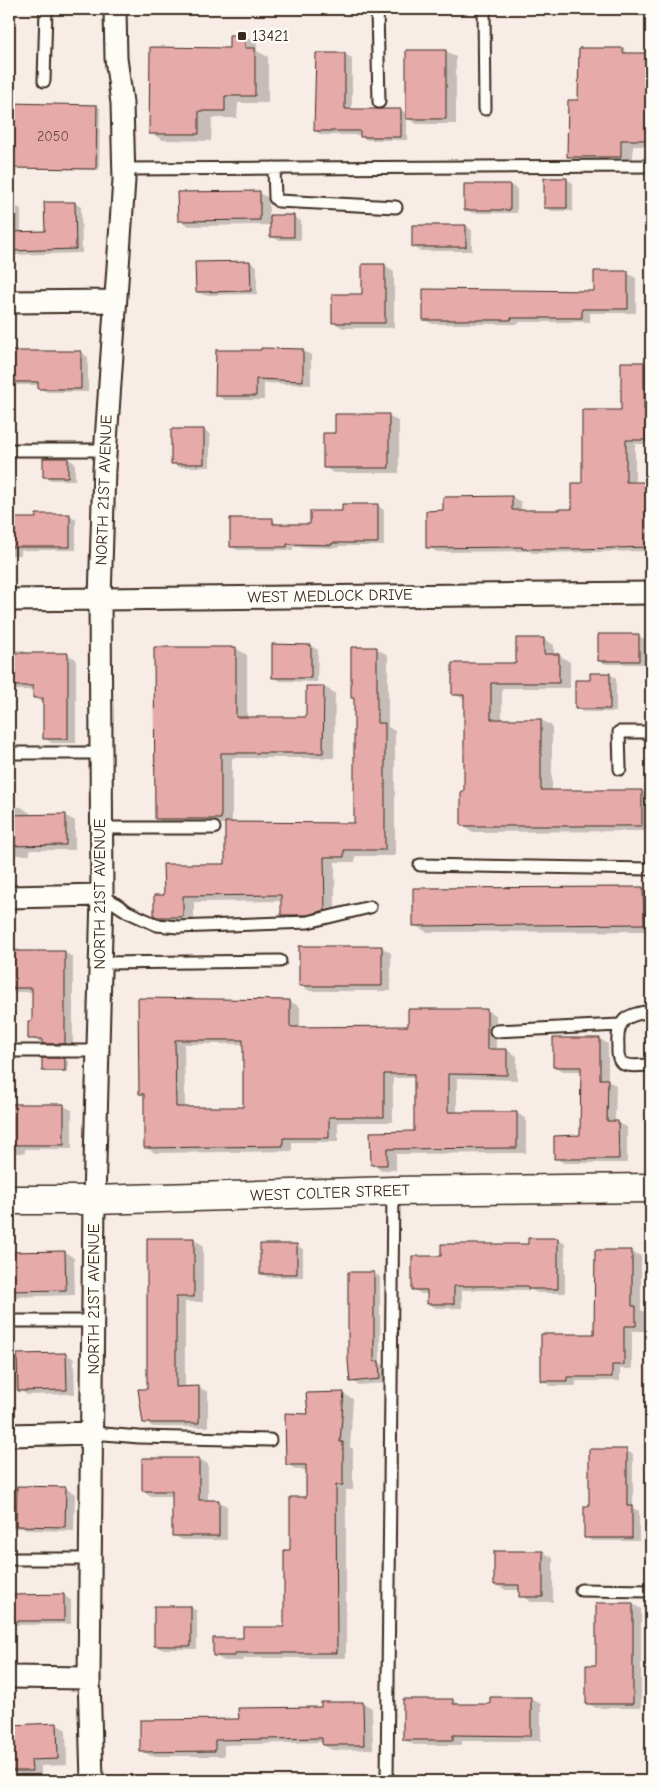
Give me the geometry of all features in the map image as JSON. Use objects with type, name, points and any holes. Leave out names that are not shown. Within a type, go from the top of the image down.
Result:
[{"type":"street","name":"NORTH 21ST AVENUE","points":[[92,1781],[90,1678],[94,1200],[102,895],[100,828],[100,599],[105,450],[120,246],[123,169],[122,103],[116,58],[116,9]]},
{"type":"street","points":[[9,302],[115,301]]},
{"type":"street","name":"WEST MEDLOCK DRIVE","points":[[9,600],[651,593]]},
{"type":"street","points":[[9,897],[102,895]]},
{"type":"street","name":"WEST COLTER STREET","points":[[9,1200],[94,1200],[393,1191],[651,1188]]},
{"type":"street","points":[[9,1435],[92,1434]]},
{"type":"street","points":[[9,1677],[90,1678]]},
{"type":"lane","points":[[44,81],[46,9]]},
{"type":"lane","points":[[377,9],[378,102]]},
{"type":"lane","points":[[484,9],[485,109]]},
{"type":"lane","points":[[123,169],[651,166]]},
{"type":"lane","points":[[274,168],[275,198],[278,201],[396,206]]},
{"type":"lane","points":[[9,450],[105,450]]},
{"type":"lane","points":[[620,769],[619,732],[651,732]]},
{"type":"lane","points":[[9,753],[100,753]]},
{"type":"lane","points":[[100,828],[214,828]]},
{"type":"lane","points":[[420,865],[651,868]]},
{"type":"lane","points":[[102,895],[128,912],[157,925],[178,927],[308,922],[370,907]]},
{"type":"lane","points":[[100,963],[280,961]]},
{"type":"lane","points":[[651,1011],[636,1013],[626,1018],[619,1026],[617,1033],[619,1058],[622,1062],[628,1065],[651,1065]]},
{"type":"lane","points":[[496,1031],[619,1026]]},
{"type":"lane","points":[[9,1051],[98,1051]]},
{"type":"lane","points":[[388,1781],[393,1191]]},
{"type":"lane","points":[[9,1321],[94,1321]]},
{"type":"lane","points":[[92,1434],[139,1438],[270,1440]]},
{"type":"lane","points":[[9,1559],[91,1559]]},
{"type":"lane","points":[[581,1590],[651,1591]]},
{"type":"building","points":[[229,35],[245,35],[245,48],[255,48],[255,96],[225,96],[225,111],[199,111],[199,134],[149,134],[150,47],[229,48]]},
{"type":"building","points":[[579,48],[623,48],[623,53],[651,53],[651,140],[621,140],[621,157],[567,157],[568,100],[578,100]]},
{"type":"building","points":[[406,50],[446,50],[446,119],[406,119]]},
{"type":"building","points":[[316,53],[345,53],[345,109],[401,109],[401,137],[360,137],[360,131],[314,131]]},
{"type":"building","points":[[9,103],[97,105],[96,169],[9,168]]},
{"type":"building","points":[[544,178],[567,178],[567,208],[544,208]]},
{"type":"building","points":[[464,184],[510,184],[510,210],[464,210]]},
{"type":"building","points":[[260,191],[260,220],[178,221],[177,192]]},
{"type":"building","points":[[44,202],[75,202],[76,249],[9,251],[9,232],[45,231]]},
{"type":"building","points":[[270,215],[294,215],[294,237],[270,237]]},
{"type":"building","points":[[412,225],[466,225],[466,247],[412,247]]},
{"type":"building","points":[[250,261],[251,291],[196,292],[195,262]]},
{"type":"building","points":[[362,264],[385,264],[385,323],[332,323],[332,294],[362,294]]},
{"type":"building","points":[[594,271],[628,271],[628,309],[582,309],[582,318],[423,320],[423,289],[594,291]]},
{"type":"building","points":[[261,348],[303,349],[303,381],[256,379],[256,396],[215,396],[216,350],[261,350]]},
{"type":"building","points":[[9,351],[81,351],[81,389],[38,389],[38,382],[9,382]]},
{"type":"building","points":[[621,362],[644,362],[646,440],[626,440],[626,482],[651,482],[651,547],[578,549],[522,549],[522,547],[426,548],[426,511],[443,510],[443,497],[512,496],[512,510],[572,509],[572,483],[582,483],[582,410],[621,410]]},
{"type":"building","points":[[335,414],[389,414],[389,468],[323,468],[323,433],[335,433]]},
{"type":"building","points":[[171,429],[204,429],[204,464],[171,464]]},
{"type":"building","points":[[43,458],[68,458],[68,477],[43,477]]},
{"type":"building","points":[[342,504],[378,504],[378,543],[287,544],[287,547],[230,547],[230,518],[273,518],[273,524],[310,524],[310,511],[342,511]]},
{"type":"building","points":[[36,514],[70,514],[70,547],[9,547],[9,518],[36,518]]},
{"type":"building","points":[[598,634],[639,634],[639,661],[598,661]]},
{"type":"building","points":[[516,638],[544,638],[544,654],[559,654],[559,683],[491,683],[491,719],[541,719],[541,790],[642,790],[642,826],[461,826],[461,791],[464,791],[464,695],[452,695],[452,663],[516,663]]},
{"type":"building","points":[[272,644],[311,645],[311,678],[272,678]]},
{"type":"building","points":[[154,647],[236,647],[236,717],[306,717],[306,686],[324,686],[323,753],[221,753],[221,819],[155,819]]},
{"type":"building","points":[[351,647],[377,647],[377,723],[385,723],[385,850],[344,850],[344,857],[324,857],[325,910],[307,915],[281,915],[281,895],[183,896],[183,917],[154,916],[154,895],[164,895],[163,864],[225,864],[225,822],[354,823],[354,698],[351,698]]},
{"type":"building","points":[[9,653],[68,653],[68,739],[43,739],[43,698],[33,698],[33,686],[9,686]]},
{"type":"building","points":[[590,673],[610,673],[610,709],[575,709],[575,680],[590,680]]},
{"type":"building","points":[[66,814],[66,845],[9,846],[9,815]]},
{"type":"building","points":[[643,887],[644,924],[413,926],[413,888]]},
{"type":"building","points":[[299,946],[382,946],[382,986],[299,986]]},
{"type":"building","points":[[9,951],[65,951],[65,1044],[42,1044],[42,1039],[28,1039],[28,1021],[32,1021],[32,988],[9,988]]},
{"type":"building","points":[[138,998],[290,1000],[290,1027],[408,1026],[408,1009],[487,1009],[487,1049],[507,1049],[507,1075],[448,1074],[448,1112],[517,1112],[517,1148],[387,1149],[387,1165],[371,1165],[370,1132],[414,1131],[414,1074],[384,1074],[384,1117],[329,1117],[329,1138],[283,1138],[283,1146],[144,1148],[144,1094],[139,1094]],"holes":[[[175,1040],[243,1040],[243,1107],[176,1107]]]},
{"type":"building","points":[[553,1038],[600,1038],[600,1079],[608,1079],[607,1121],[618,1121],[619,1159],[554,1159],[554,1136],[580,1135],[581,1067],[553,1067]]},
{"type":"building","points":[[42,1058],[65,1058],[65,1071],[42,1071]]},
{"type":"building","points":[[9,1104],[64,1104],[64,1145],[9,1145]]},
{"type":"building","points":[[147,1238],[194,1238],[194,1297],[176,1297],[176,1387],[199,1386],[199,1423],[143,1423],[138,1389],[147,1389]]},
{"type":"building","points":[[528,1238],[558,1238],[558,1289],[528,1289],[528,1286],[454,1286],[454,1304],[427,1304],[427,1290],[412,1290],[412,1256],[441,1256],[441,1244],[528,1244]]},
{"type":"building","points":[[260,1244],[297,1244],[297,1274],[260,1274]]},
{"type":"building","points":[[595,1250],[632,1250],[632,1306],[636,1306],[636,1326],[624,1326],[624,1365],[612,1365],[612,1377],[567,1377],[567,1381],[541,1381],[541,1334],[594,1334]]},
{"type":"building","points":[[65,1251],[66,1290],[9,1291],[9,1252]]},
{"type":"building","points":[[348,1272],[374,1272],[374,1362],[379,1361],[380,1379],[350,1382],[348,1361]]},
{"type":"building","points":[[66,1353],[67,1390],[18,1391],[17,1354]]},
{"type":"building","points":[[344,1392],[340,1442],[343,1442],[343,1485],[336,1485],[337,1653],[235,1653],[235,1656],[213,1656],[213,1638],[243,1638],[243,1627],[284,1627],[284,1550],[290,1550],[290,1497],[306,1497],[306,1465],[286,1465],[285,1413],[308,1414],[306,1393]]},
{"type":"building","points":[[589,1449],[627,1449],[627,1506],[632,1506],[632,1538],[584,1538],[584,1506],[589,1506]]},
{"type":"building","points":[[142,1458],[199,1458],[199,1500],[219,1500],[219,1536],[172,1536],[172,1491],[142,1491]]},
{"type":"building","points":[[17,1486],[66,1487],[65,1527],[16,1526]]},
{"type":"building","points":[[494,1551],[543,1551],[543,1597],[519,1597],[519,1585],[494,1585]]},
{"type":"building","points":[[64,1594],[64,1621],[12,1621],[12,1595]]},
{"type":"building","points":[[596,1603],[633,1603],[633,1704],[586,1704],[586,1665],[596,1665]]},
{"type":"building","points":[[154,1606],[191,1606],[191,1646],[154,1646]]},
{"type":"building","points":[[490,1697],[531,1697],[531,1736],[453,1735],[453,1740],[403,1740],[403,1699],[453,1699],[453,1704],[490,1704]]},
{"type":"building","points":[[321,1702],[363,1702],[364,1745],[322,1745],[322,1738],[215,1740],[215,1751],[140,1752],[140,1720],[239,1719],[238,1708],[321,1707]]},
{"type":"building","points":[[57,1723],[58,1759],[31,1760],[32,1771],[12,1771],[10,1725]]},
{"type":"place","name":"13421","points":[[242,36]]}]
